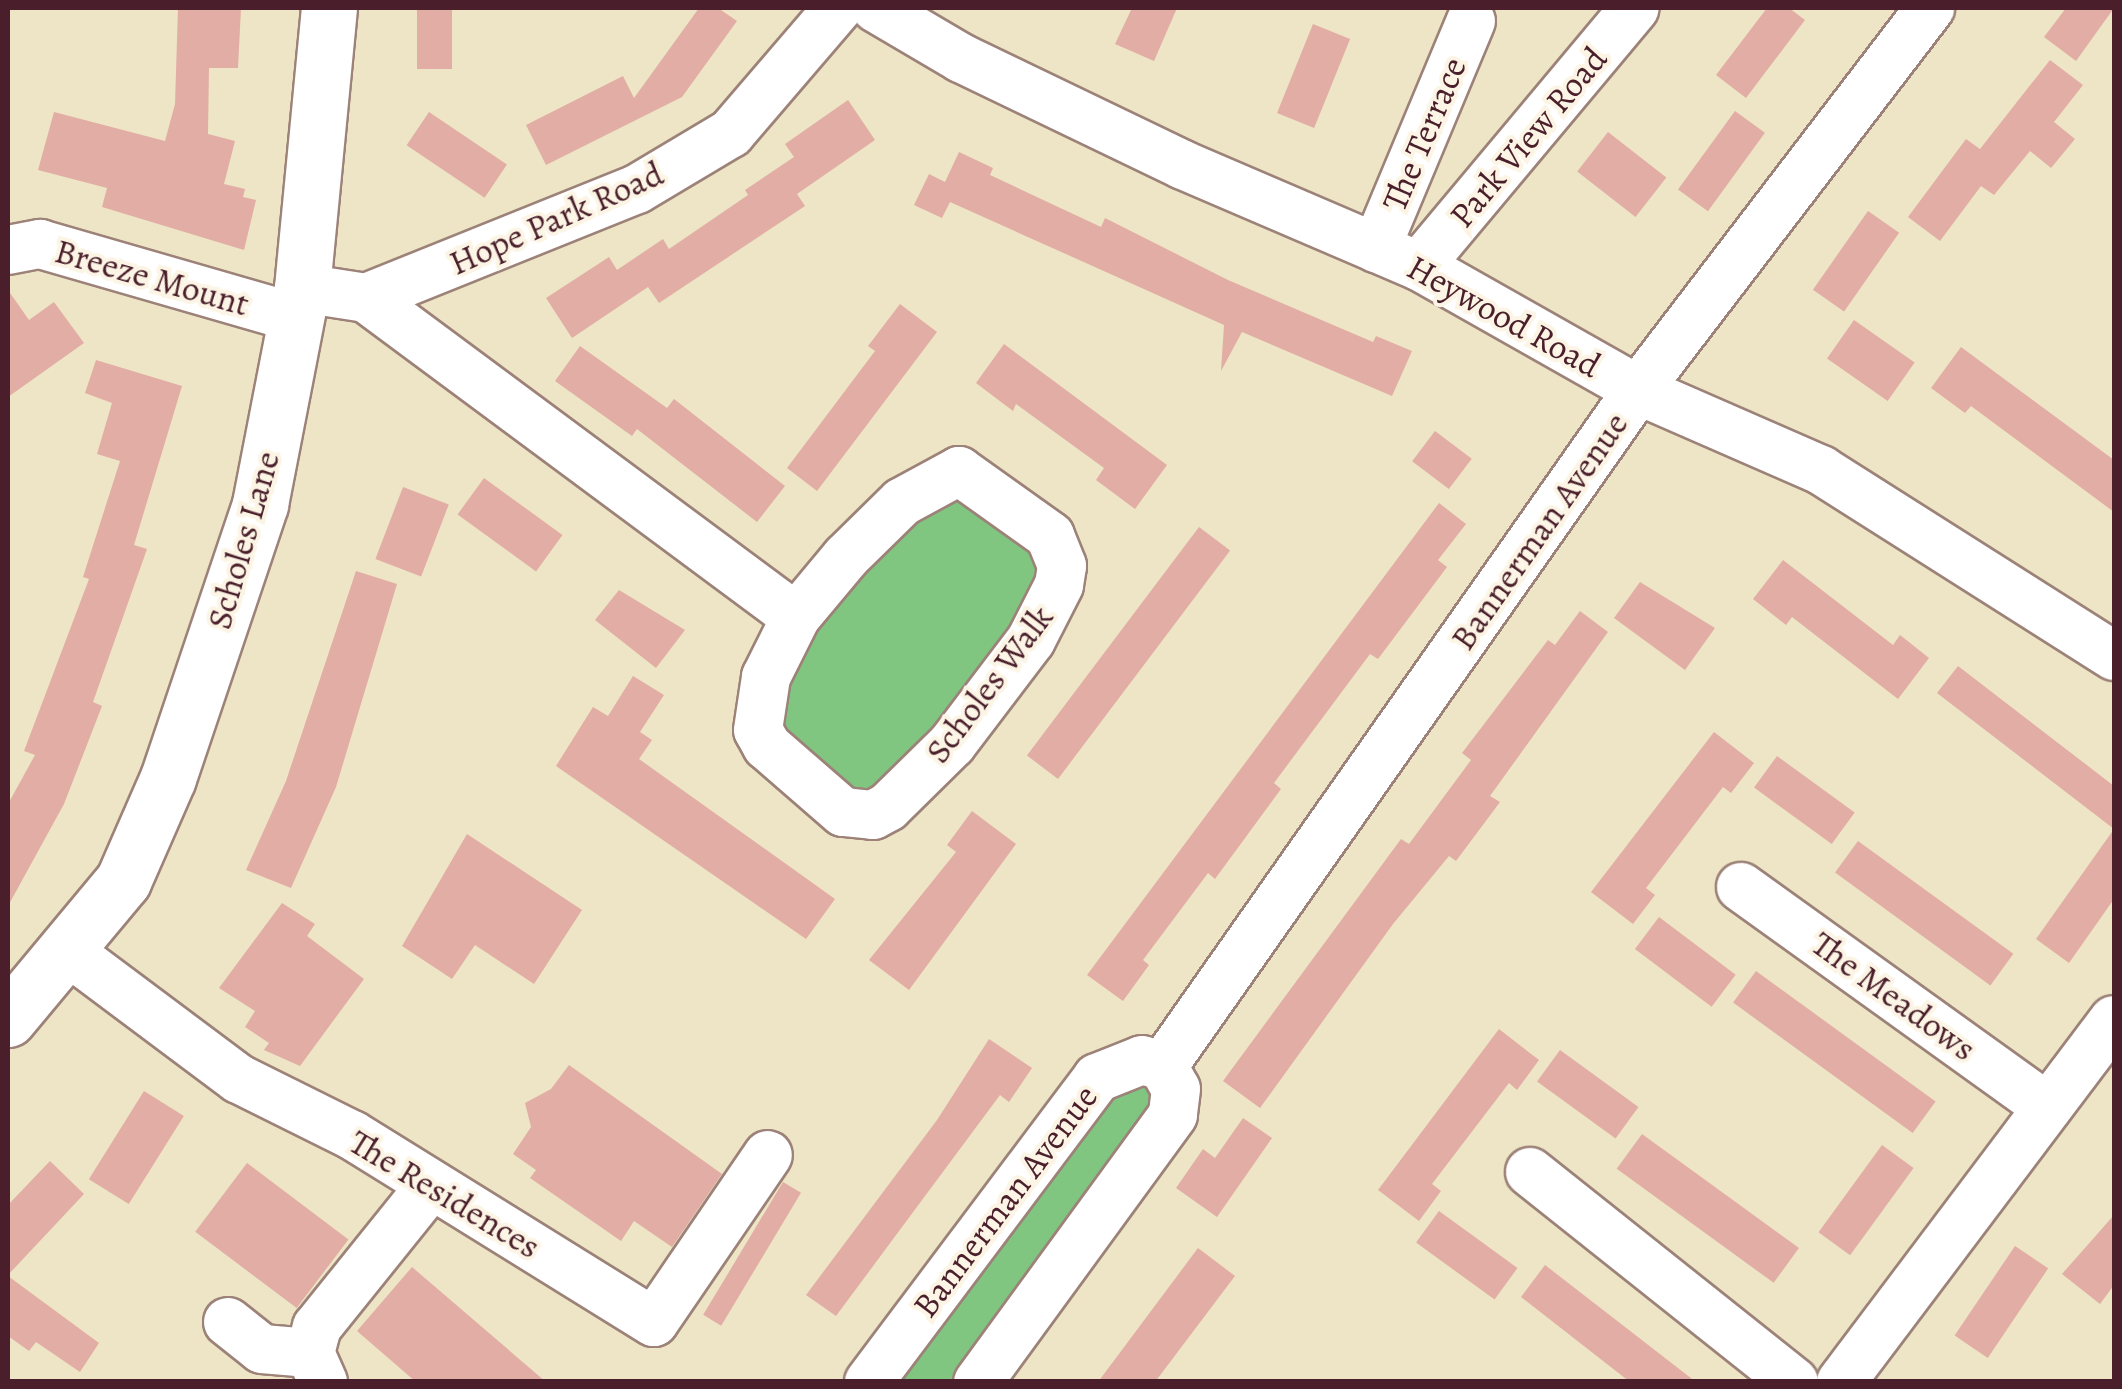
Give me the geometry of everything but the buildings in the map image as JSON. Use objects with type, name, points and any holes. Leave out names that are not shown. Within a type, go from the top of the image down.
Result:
[{"type":"main road","name":"Scholes Lane","points":[[8,1019],[69,952],[123,881],[168,778],[260,504],[324,300],[329,8]]},
{"type":"street","name":"Park View Road","points":[[1397,257],[1636,8]]},
{"type":"street","name":"Bannerman Avenue","points":[[869,1382],[1097,1078],[1142,1060],[1163,1066],[1638,390],[1930,8]]},
{"type":"street","name":"Hope Park Road","points":[[324,300],[637,189],[731,133],[871,9]]},
{"type":"street","name":"Heywood Road","points":[[871,9],[961,58],[1182,165],[1397,257],[1638,390],[1820,470],[2114,656]]},
{"type":"street","name":"The Terrace","points":[[1397,257],[1471,21]]},
{"type":"street","name":"Breeze Mount","points":[[8,250],[40,244],[324,300]]},
{"type":"street","points":[[324,300],[796,616]]},
{"type":"street","name":"Scholes Walk","points":[[959,472],[992,489],[1050,536],[1062,566],[1052,604],[1031,640],[952,744],[873,816],[842,812],[779,759],[758,730],[766,677],[796,616],[902,502],[943,474],[959,472]]},
{"type":"street","name":"The Meadows","points":[[1741,886],[2046,1106]]},
{"type":"street","name":"The Residences","points":[[69,952],[240,1080],[432,1185],[654,1322],[768,1155]]},
{"type":"street","points":[[1842,1382],[2114,1020]]},
{"type":"street","points":[[978,1382],[1172,1115],[1176,1089],[1163,1066]]},
{"type":"street","points":[[1530,1172],[1794,1382]]},
{"type":"street","points":[[228,1322],[262,1348],[316,1367],[317,1327],[432,1185]]},
{"type":"green space","points":[[935,488],[1002,515],[1036,557],[1041,573],[1020,624],[880,795],[861,802],[772,735],[779,671]]},
{"type":"green space","points":[[1139,1079],[1163,1094],[957,1381],[892,1382],[1108,1092]]}]
